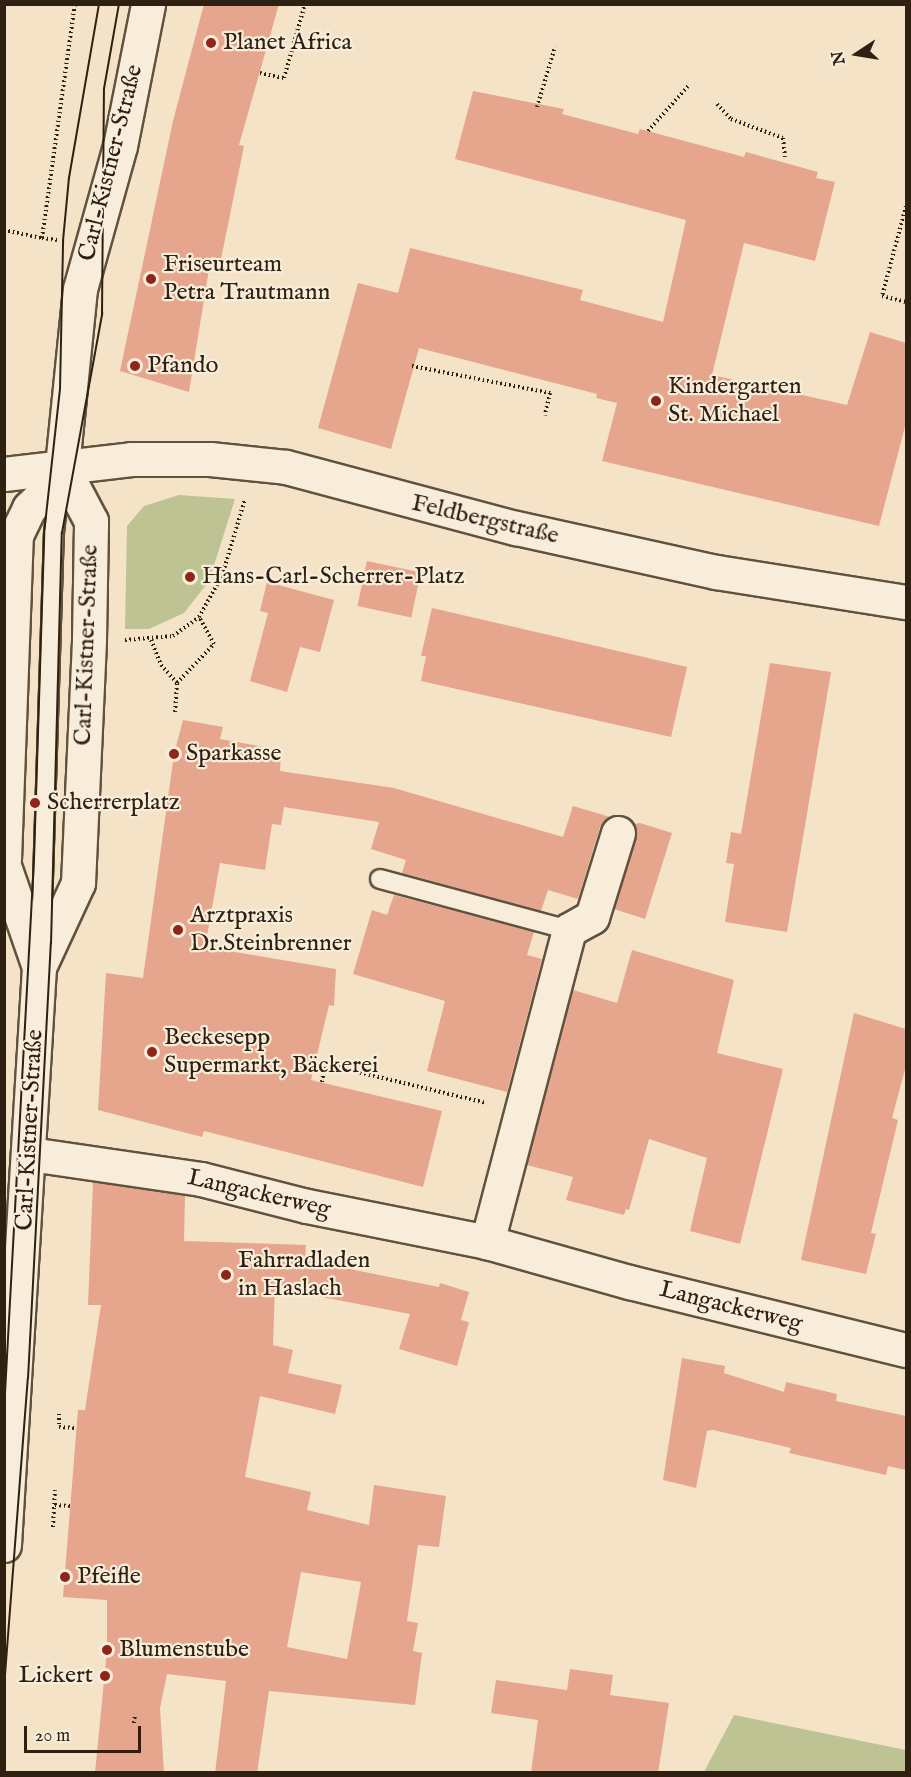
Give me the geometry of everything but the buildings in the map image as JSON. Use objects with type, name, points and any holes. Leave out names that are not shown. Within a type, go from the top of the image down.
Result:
[{"type":"street","name":"Carl-Kistner-Straße","points":[[4,859],[16,535],[29,508],[49,489],[62,466],[73,334],[90,244],[104,208],[120,146],[148,4]]},
{"type":"street","name":"Feldbergstraße","points":[[4,474],[131,459],[285,467],[516,528],[716,572],[906,602]]},
{"type":"street","name":"Carl-Kistner-Straße","points":[[4,1545],[21,1171],[39,967],[78,883],[89,639],[91,521],[62,466]]},
{"type":"street","points":[[488,1242],[569,930],[592,918],[618,833]]},
{"type":"street","name":"Carl-Kistner-Straße","points":[[4,866],[39,967]]},
{"type":"street","name":"Langackerweg","points":[[21,1171],[201,1179],[307,1206],[488,1242],[629,1282],[906,1350]]},
{"type":"lane","points":[[39,967],[49,780],[54,533],[62,466]]},
{"type":"lane","points":[[380,879],[569,930]]},
{"type":"path","points":[[42,238],[75,4]]},
{"type":"path","points":[[260,74],[284,78],[305,4]]},
{"type":"path","points":[[537,107],[555,47]]},
{"type":"path","points":[[648,131],[689,85]]},
{"type":"path","points":[[717,104],[731,119],[783,138],[785,157]]},
{"type":"path","points":[[906,207],[882,296],[906,302]]},
{"type":"path","points":[[4,230],[90,244]]},
{"type":"path","points":[[412,366],[550,393],[545,415]]},
{"type":"path","points":[[89,639],[151,640],[173,636],[199,617],[222,576],[256,464]]},
{"type":"path","points":[[175,712],[177,683],[214,644],[199,617]]},
{"type":"path","points":[[151,640],[161,665],[177,683]]},
{"type":"path","points":[[322,1082],[325,1064],[522,1111]]},
{"type":"path","points":[[59,1414],[59,1427],[76,1428]]},
{"type":"path","points":[[53,1527],[56,1490]]},
{"type":"path","points":[[55,1505],[70,1506]]},
{"type":"path","points":[[134,1723],[135,1714]]},
{"type":"green space","points":[[179,495],[235,499],[209,581],[184,613],[149,629],[125,629],[127,526],[144,506]]},
{"type":"green space","points":[[734,1715],[906,1750],[906,1772],[704,1772]]},
{"type":"tram line","points":[[4,1412],[34,860],[44,534],[60,389],[63,241],[69,178],[99,4]]},
{"type":"tram line","points":[[4,1688],[28,1379],[51,944],[62,533],[102,314],[104,89],[119,4]]},
{"type":"place","name":"Planet Africa","points":[[211,43]]},
{"type":"place","name":"Friseurteam Petra Trautmann","points":[[151,279]]},
{"type":"place","name":"Pfando","points":[[135,366]]},
{"type":"place","name":"Kindergarten St. Michael","points":[[656,401]]},
{"type":"place","name":"Hans-Carl-Scherrer-Platz","points":[[190,577]]},
{"type":"place","name":"Sparkasse","points":[[174,754]]},
{"type":"place","name":"Scherrerplatz","points":[[35,803]]},
{"type":"place","name":"Arztpraxis Dr.Steinbrenner","points":[[178,930]]},
{"type":"place","name":"Beckesepp Supermarkt, Bäckerei","points":[[152,1052]]},
{"type":"place","name":"Fahrradladen in Haslach","points":[[226,1275]]},
{"type":"place","name":"Pfeifle","points":[[65,1577]]},
{"type":"place","name":"Blumenstube","points":[[107,1650]]},
{"type":"place","name":"Lickert","points":[[105,1676]]}]
